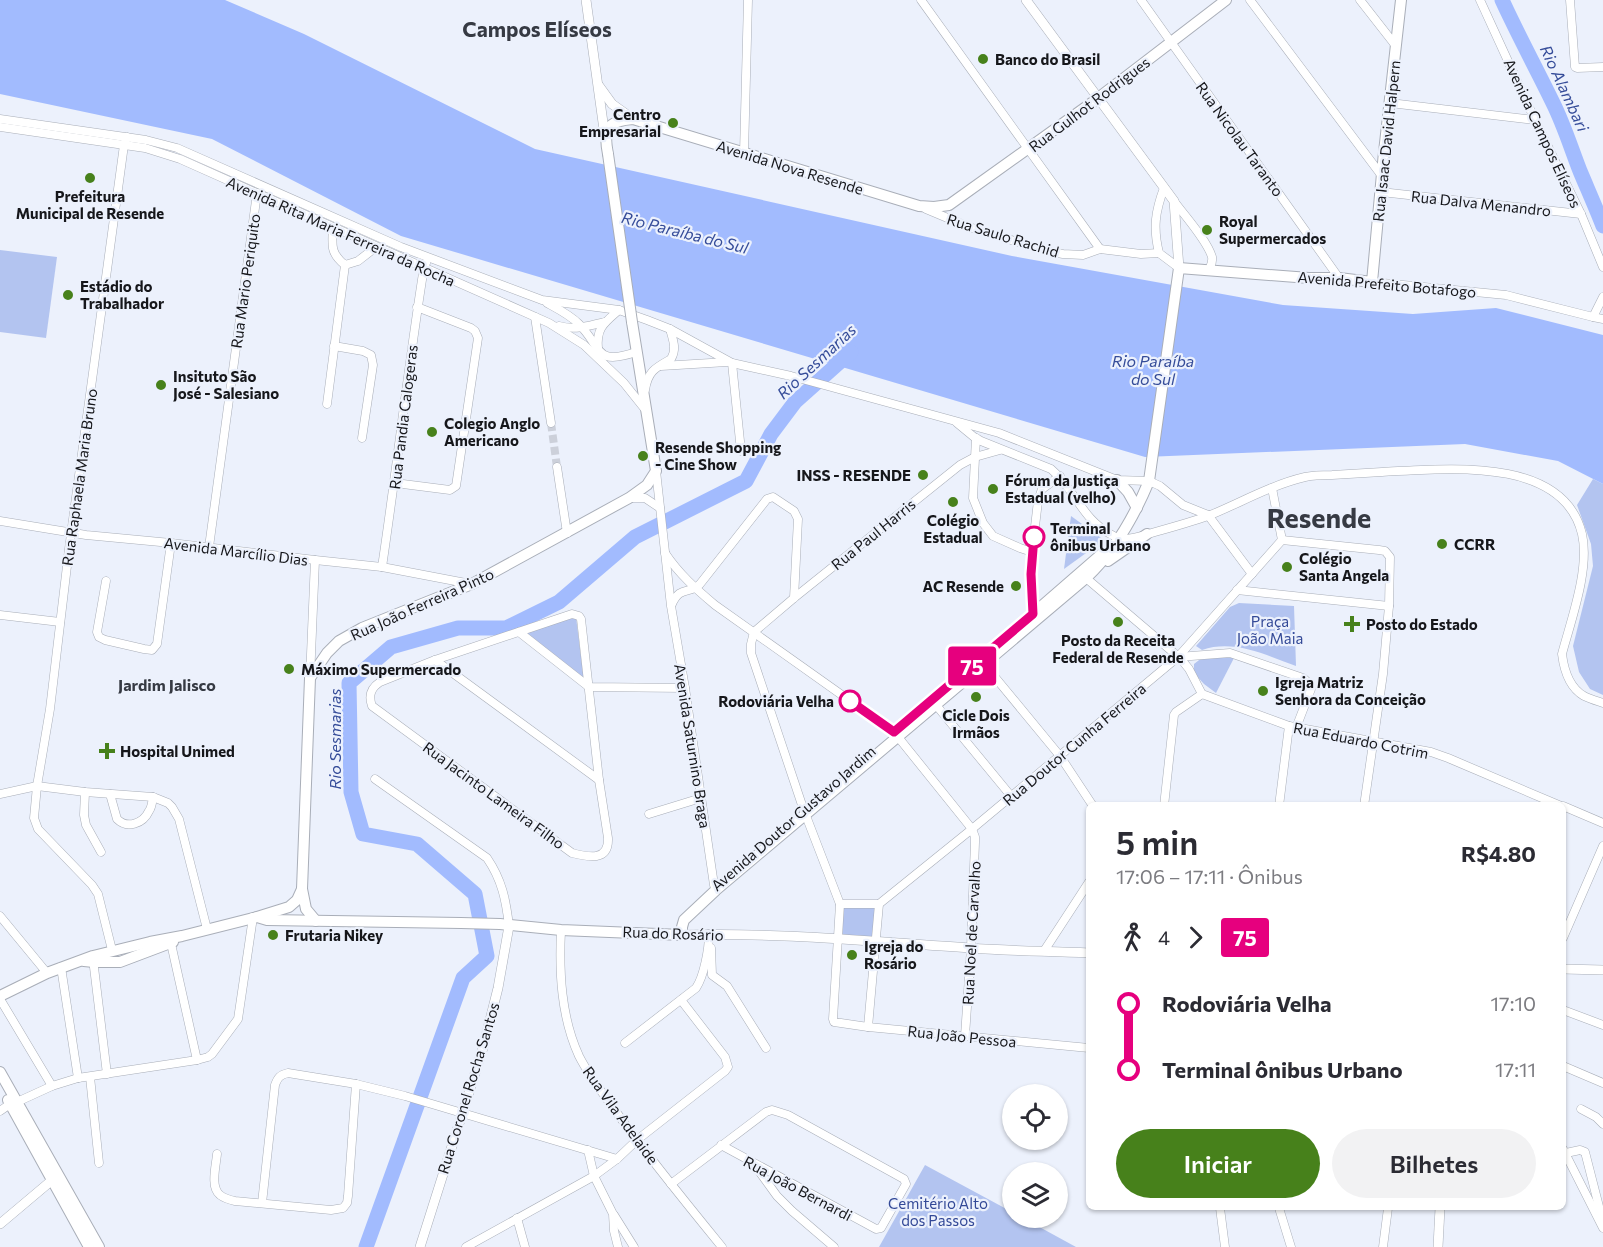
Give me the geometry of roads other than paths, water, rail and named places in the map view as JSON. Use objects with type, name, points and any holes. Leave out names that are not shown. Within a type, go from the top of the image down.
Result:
[{"type":"main road","name":"Rua Gulhot Rodrigues","points":[[949,205],[1097,98],[1226,0]]},
{"type":"main road","name":"Rua Isaac David Halpern","points":[[1372,282],[1401,0]]},
{"type":"main road","name":"Avenida Nova Resende","points":[[633,119],[919,206],[949,205]]},
{"type":"main road","points":[[633,119],[612,123],[608,128],[606,142],[636,352],[656,471]]},
{"type":"main road","name":"Avenida Prefeito Botafogo","points":[[1179,268],[1372,282]]},
{"type":"main road","name":"Avenida Doutor Gustavo Jardim","points":[[663,934],[1035,617],[1098,568],[1110,554],[1137,508],[1149,481],[1179,268]]},
{"type":"main road","name":"Rua João Ferreira Pinto","points":[[310,678],[327,653],[339,641],[362,628],[472,584],[629,498],[647,485],[656,471]]},
{"type":"main road","points":[[1117,480],[1128,492],[1137,508]]},
{"type":"main road","points":[[1098,568],[1147,534]]},
{"type":"main road","name":"Avenida Doutor Gustavo Jardim","points":[[1035,617],[1100,554],[1118,540]]},
{"type":"main road","name":"Avenida Doutor Gustavo Jardim","points":[[896,734],[936,705],[982,662]]},
{"type":"main road","points":[[310,678],[302,889],[306,909],[316,921]]},
{"type":"main road","name":"Avenida Doutor Gustavo Jardim","points":[[682,935],[684,920],[715,888]]},
{"type":"main road","points":[[0,998],[47,973],[81,960],[120,962],[182,936],[289,907],[297,900],[302,889]]},
{"type":"main road","name":"Rua do Rosário","points":[[255,917],[267,920],[461,923],[682,935]]},
{"type":"main road","points":[[93,959],[114,950],[170,940]]},
{"type":"main road","points":[[114,950],[120,954],[120,962]]},
{"type":"main road","points":[[0,1072],[89,1247]]},
{"type":"main road","points":[[0,1086],[14,1103]]},
{"type":"main road","points":[[55,1178],[99,1247]]},
{"type":"street","points":[[586,0],[606,142]]},
{"type":"street","points":[[744,153],[748,0]]},
{"type":"street","points":[[921,0],[1100,249]]},
{"type":"street","points":[[1026,0],[1205,244],[1212,260],[1209,270]]},
{"type":"street","name":"Rua Nicolau Taranto","points":[[1141,0],[1339,278]]},
{"type":"street","points":[[1250,0],[1382,176]]},
{"type":"street","points":[[1360,0],[1396,46]]},
{"type":"street","name":"Avenida Campos Elíseos","points":[[1480,0],[1581,214],[1603,267]]},
{"type":"street","points":[[1570,0],[1577,68],[1603,67]]},
{"type":"street","points":[[597,84],[612,104],[633,119]]},
{"type":"street","points":[[1390,103],[1535,120]]},
{"type":"street","name":"Avenida Rita Maria Ferreira da Rocha","points":[[0,119],[126,141],[180,159],[549,323],[577,340],[595,355],[634,394],[646,411]]},
{"type":"street","name":"Avenida Rita Maria Ferreira da Rocha","points":[[0,127],[126,141],[146,140],[177,148],[428,258],[542,300],[619,310],[670,330],[730,362]]},
{"type":"street","name":"Rua Raphaela Maria Bruno","points":[[114,950],[98,894],[93,885],[38,829],[34,818],[50,710],[71,532],[126,141]]},
{"type":"street","points":[[1164,188],[1157,205],[1155,233],[1159,253],[1179,268]]},
{"type":"street","name":"Rua Dalva Menandro","points":[[1381,192],[1581,214]]},
{"type":"street","name":"Rua Mario Periquito","points":[[209,547],[257,193]]},
{"type":"street","points":[[1174,201],[1179,268]]},
{"type":"street","name":"Rua Saulo Rachid","points":[[919,206],[969,227],[1047,251],[1083,255],[1100,249],[1141,254],[1159,253]]},
{"type":"street","points":[[333,227],[332,247],[337,258],[345,265]]},
{"type":"street","points":[[345,265],[358,261],[376,247]]},
{"type":"street","name":"Rua Pandia Calogeras","points":[[382,567],[417,307],[424,267],[428,258]]},
{"type":"street","points":[[327,405],[345,265]]},
{"type":"street","name":"Avenida Prefeito Botafogo","points":[[1372,282],[1506,295],[1593,317]]},
{"type":"street","points":[[1603,297],[1593,317],[1603,319]]},
{"type":"street","points":[[542,300],[567,314],[604,355],[618,358],[636,352]]},
{"type":"street","points":[[395,483],[450,490],[456,486],[478,338],[471,328],[417,307]]},
{"type":"street","points":[[598,349],[598,333],[605,322],[619,310]]},
{"type":"street","points":[[535,317],[551,423]]},
{"type":"street","points":[[549,323],[566,328],[582,328],[605,322]]},
{"type":"street","points":[[644,398],[649,375],[673,356],[675,344],[670,330]]},
{"type":"street","points":[[334,346],[363,351],[371,355],[373,365],[362,438]]},
{"type":"street","points":[[659,366],[730,362],[791,376],[999,433],[1117,480],[1149,481],[1160,486],[1184,505],[1208,515],[1252,574]]},
{"type":"street","points":[[730,362],[741,451]]},
{"type":"street","points":[[956,422],[976,438],[996,448],[1051,469],[1060,476],[1089,519],[1118,540],[1147,534],[1208,515],[1272,488],[1312,476],[1458,468],[1512,476],[1538,483],[1559,495],[1570,507],[1582,535],[1584,552],[1581,582],[1562,654],[1564,666],[1576,690],[1585,697],[1603,703]]},
{"type":"street","points":[[996,448],[993,438],[999,433]]},
{"type":"street","points":[[976,438],[973,498],[983,523],[993,536],[1032,552]]},
{"type":"street","name":"Rua Paul Harris","points":[[754,632],[960,465],[996,448]]},
{"type":"street","points":[[557,467],[567,533]]},
{"type":"street","name":"Avenida Saturnino Braga","points":[[656,471],[671,606],[686,688],[715,888]]},
{"type":"street","points":[[1035,617],[1032,552],[1039,494],[1042,489],[1060,476]]},
{"type":"street","points":[[1272,488],[1282,540],[1385,551],[1391,561],[1383,674],[1365,802]]},
{"type":"street","points":[[671,606],[674,598],[681,592],[696,589],[767,499],[773,497],[794,511],[798,519],[794,598]]},
{"type":"street","points":[[629,498],[645,498],[660,511]]},
{"type":"street","name":"Avenida Marcílio Dias","points":[[0,521],[87,535],[382,567],[472,584]]},
{"type":"street","name":"Rua Doutor Cunha Ferreira","points":[[879,904],[1178,657],[1282,540]]},
{"type":"street","points":[[106,581],[99,637],[152,650],[157,644],[171,543]]},
{"type":"street","points":[[664,550],[677,570],[696,589],[896,734],[972,829]]},
{"type":"street","points":[[310,678],[315,560]]},
{"type":"street","points":[[1086,578],[1178,657],[1189,669],[1202,694],[1174,715],[1164,802]]},
{"type":"street","points":[[1237,590],[1389,606]]},
{"type":"street","name":"Rua Jacinto Lameira Filho","points":[[435,660],[374,686],[370,699],[372,706],[572,853],[595,857],[604,853],[608,847],[608,838],[599,780],[581,619],[572,614],[519,632]]},
{"type":"street","points":[[0,615],[60,622]]},
{"type":"street","points":[[435,660],[519,632],[589,687],[686,688]]},
{"type":"street","points":[[754,632],[751,644],[754,663],[840,904],[837,938]]},
{"type":"street","points":[[1178,657],[1230,653],[1299,676],[1309,683],[1310,692],[1293,727],[1280,802]]},
{"type":"street","points":[[435,660],[599,780]]},
{"type":"street","points":[[982,662],[1060,756],[1090,802]]},
{"type":"street","name":"Rua Eduardo Cotrim","points":[[1202,694],[1293,727],[1431,752],[1552,802]]},
{"type":"street","points":[[936,705],[1011,796]]},
{"type":"street","points":[[375,779],[487,858],[501,884],[507,902],[505,925]]},
{"type":"street","points":[[0,794],[37,786],[153,797],[168,803],[178,819],[207,929]]},
{"type":"street","points":[[85,792],[86,825],[100,852]]},
{"type":"street","points":[[110,794],[117,819],[126,825],[135,824],[145,818],[151,810],[153,797]]},
{"type":"street","points":[[649,814],[701,798]]},
{"type":"street","name":"Rua Eduardo Cotrim","points":[[1566,808],[1603,823]]},
{"type":"street","name":"Rua Noel de Carvalho","points":[[965,1036],[975,842],[972,829]]},
{"type":"street","points":[[1566,931],[1603,846]]},
{"type":"street","points":[[1044,951],[1086,887]]},
{"type":"street","points":[[840,904],[879,904],[868,1027]]},
{"type":"street","points":[[0,916],[47,973]]},
{"type":"street","points":[[0,1111],[52,1086],[78,1078],[197,1060],[212,1054],[238,1019],[255,917]]},
{"type":"street","name":"Rua Coronel Rocha Santos","points":[[420,1247],[483,1048],[498,988],[505,925]]},
{"type":"street","name":"Rua Vila Adelaide","points":[[561,930],[561,992],[579,1056],[637,1140],[722,1247]]},
{"type":"street","name":"Rua do Rosário","points":[[682,935],[709,938],[837,938],[971,948],[1086,953]]},
{"type":"street","points":[[625,1043],[696,988],[699,984],[709,938]]},
{"type":"street","points":[[709,938],[712,975],[727,986],[766,1048]]},
{"type":"street","name":"Rua João Pessoa","points":[[837,938],[832,1019],[835,1023],[1086,1048]]},
{"type":"street","points":[[170,940],[197,1060]]},
{"type":"street","points":[[93,959],[107,1074]]},
{"type":"street","points":[[61,967],[78,1078]]},
{"type":"street","points":[[1566,969],[1603,970]]},
{"type":"street","points":[[0,998],[52,1086]]},
{"type":"street","points":[[466,1247],[594,1176],[725,1071],[728,1062],[725,1057],[681,1000]]},
{"type":"street","points":[[1566,1011],[1603,1025]]},
{"type":"street","points":[[1566,1067],[1603,1083]]},
{"type":"street","points":[[262,1203],[275,1085],[278,1078],[288,1073],[356,1084],[405,1096],[617,1159]]},
{"type":"street","points":[[90,1077],[99,1163]]},
{"type":"street","points":[[217,1155],[214,1183],[221,1196],[235,1201],[331,1210],[343,1208],[348,1196],[356,1084]]},
{"type":"street","points":[[1581,1109],[1596,1117],[1603,1124]]},
{"type":"street","name":"Rua João Bernardi","points":[[772,1110],[788,1115],[904,1179],[905,1186],[881,1228],[876,1229],[753,1164],[721,1145],[772,1110]]},
{"type":"street","points":[[671,1184],[721,1145]]},
{"type":"street","points":[[588,1150],[594,1176],[613,1214],[634,1247]]},
{"type":"street","points":[[1566,1151],[1582,1150],[1586,1155],[1603,1222]]},
{"type":"street","points":[[1566,1155],[1603,1228]]},
{"type":"street","points":[[753,1164],[777,1196],[834,1247]]},
{"type":"street","points":[[0,1224],[55,1178]]},
{"type":"street","points":[[1220,1210],[1225,1247]]},
{"type":"street","points":[[1282,1210],[1290,1247]]},
{"type":"street","points":[[1383,1247],[1388,1210]]},
{"type":"street","points":[[1438,1247],[1440,1210]]},
{"type":"street","points":[[613,1214],[618,1247]]},
{"type":"street","points":[[517,1218],[525,1247]]},
{"type":"water","name":"Rio Paraíba do Sul","points":[[0,0],[225,0],[304,34],[535,149],[1012,256],[1283,305],[1413,314],[1496,308],[1603,335],[1603,484],[1558,461],[1465,444],[1145,457],[401,236],[212,139],[0,94]]},
{"type":"waterway","name":"Rio Alambari","points":[[1502,0],[1557,111],[1603,226]]},
{"type":"waterway","name":"Rio Sesmarias","points":[[366,1247],[463,978],[487,956],[475,894],[417,844],[363,834],[351,792],[349,683],[391,647],[458,628],[506,628],[559,602],[635,537],[746,481],[771,434],[795,402],[851,352]]},
{"type":"tunnel","points":[[551,423],[557,467]]},
{"type":"place","name":"Banco do Brasil","points":[[983,59]]},
{"type":"place","name":"Centro Empresarial","points":[[673,123]]},
{"type":"place","name":"Prefeitura Municipal de Resende","points":[[90,178]]},
{"type":"place","name":"Royal Supermercados","points":[[1207,230]]},
{"type":"place","name":"Estádio do Trabalhador","points":[[68,295]]},
{"type":"place","name":"Insituto São José - Salesiano","points":[[161,385]]},
{"type":"place","name":"Colegio Anglo Americano","points":[[432,432]]},
{"type":"place","name":"Resende Shopping - Cine Show","points":[[643,456]]},
{"type":"place","name":"INSS - RESENDE","points":[[923,475]]},
{"type":"place","name":"Fórum da Justiça Estadual (velho)","points":[[993,489]]},
{"type":"place","name":"Colégio Estadual","points":[[953,502]]},
{"type":"place","name":"Terminal ônibus Urbano","points":[[1034,537]]},
{"type":"place","name":"CCRR","points":[[1442,544]]},
{"type":"place","name":"Colégio Santa Angela","points":[[1287,567]]},
{"type":"place","name":"AC Resende","points":[[1016,586]]},
{"type":"place","name":"Posto da Receita Federal de Resende","points":[[1118,622]]},
{"type":"place","name":"Posto do Estado","points":[[1352,624]]},
{"type":"place","name":"Máximo Supermercado","points":[[289,669]]},
{"type":"place","name":"Igreja Matriz Senhora da Conceição","points":[[1263,691]]},
{"type":"place","name":"Cicle Dois Irmãos","points":[[976,697]]},
{"type":"place","name":"Rodoviária Velha","points":[[850,701]]},
{"type":"place","name":"Hospital Unimed","points":[[107,751]]},
{"type":"place","name":"Frutaria Nikey","points":[[273,935]]},
{"type":"place","name":"Igreja do Rosário","points":[[852,955]]},
{"type":"district","name":"Campos Elíseos","points":[[537,28]]},
{"type":"district","name":"Resende","points":[[1319,517]]},
{"type":"district","name":"Jardim Jalisco","points":[[167,684]]},
{"type":"park label","name":"Praça João Maia","points":[[1270,630]]},
{"type":"park label","name":"Cemitério Alto dos Passos","points":[[938,1212]]}]
